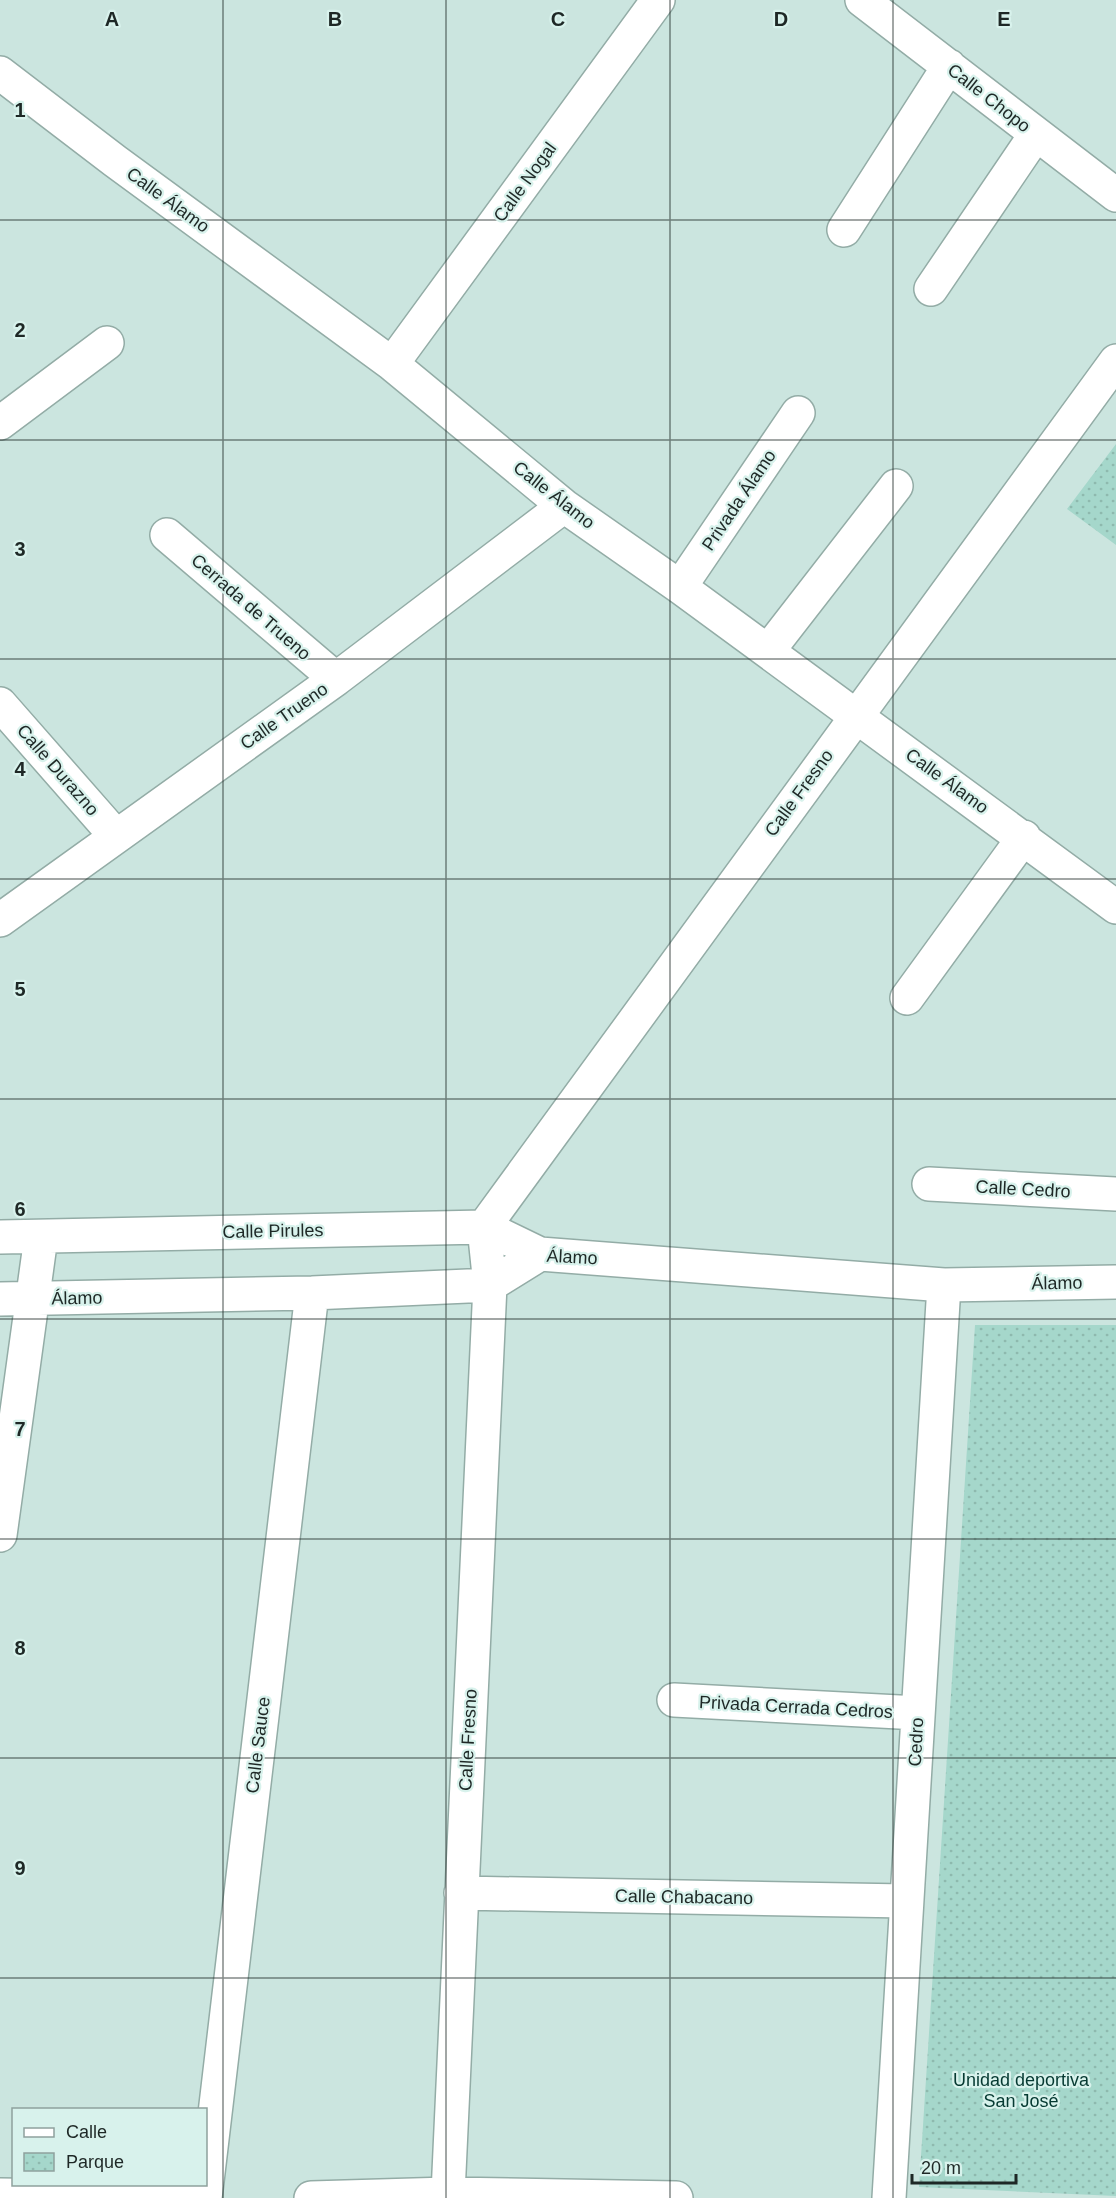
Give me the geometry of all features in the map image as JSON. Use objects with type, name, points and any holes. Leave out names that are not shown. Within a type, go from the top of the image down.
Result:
[{"type":"street","name":"Calle Nogal","points":[[392,364],[658,0]]},
{"type":"street","name":"Calle Chopo","points":[[862,0],[1116,195]]},
{"type":"street","points":[[844,230],[949,66]]},
{"type":"street","name":"Calle Álamo","points":[[0,73],[115,161],[392,364],[564,506],[680,586],[1024,837],[1116,907]]},
{"type":"street","points":[[931,290],[1036,134]]},
{"type":"street","points":[[0,423],[107,343]]},
{"type":"street","name":"Calle Fresno","points":[[448,2194],[490,1286],[484,1227],[1116,361]]},
{"type":"street","name":"Privada Álamo","points":[[680,586],[798,413]]},
{"type":"street","points":[[768,651],[896,486]]},
{"type":"street","name":"Calle Trueno","points":[[0,920],[115,835],[336,679],[564,506]]},
{"type":"street","name":"Cerrada de Trueno","points":[[167,535],[336,679]]},
{"type":"street","name":"Calle Durazno","points":[[0,704],[115,835]]},
{"type":"street","points":[[907,998],[1024,837]]},
{"type":"street","name":"Calle Cedro","points":[[929,1184],[1116,1194]]},
{"type":"street","name":"Calle Pirules","points":[[0,1238],[484,1227],[540,1254]]},
{"type":"street","points":[[0,1535],[41,1237]]},
{"type":"street","name":"Álamo","points":[[0,1299],[312,1293],[490,1286],[540,1254],[944,1286],[1116,1282]]},
{"type":"street","name":"Cedro","points":[[889,2198],[944,1286]]},
{"type":"street","name":"Calle Sauce","points":[[207,2181],[312,1293]]},
{"type":"street","name":"Privada Cerrada Cedros","points":[[674,1700],[918,1713]]},
{"type":"street","name":"Calle Chabacano","points":[[461,1893],[906,1901]]},
{"type":"street","points":[[311,2198],[448,2194],[676,2198]]},
{"type":"street","points":[[0,2195],[185,2198]]},
{"type":"green space","points":[[1116,444],[1116,545],[1067,509]]},
{"type":"green space","name":"Unidad deportiva San José","points":[[975,1325],[1116,1325],[1116,2196],[919,2187]]}]
